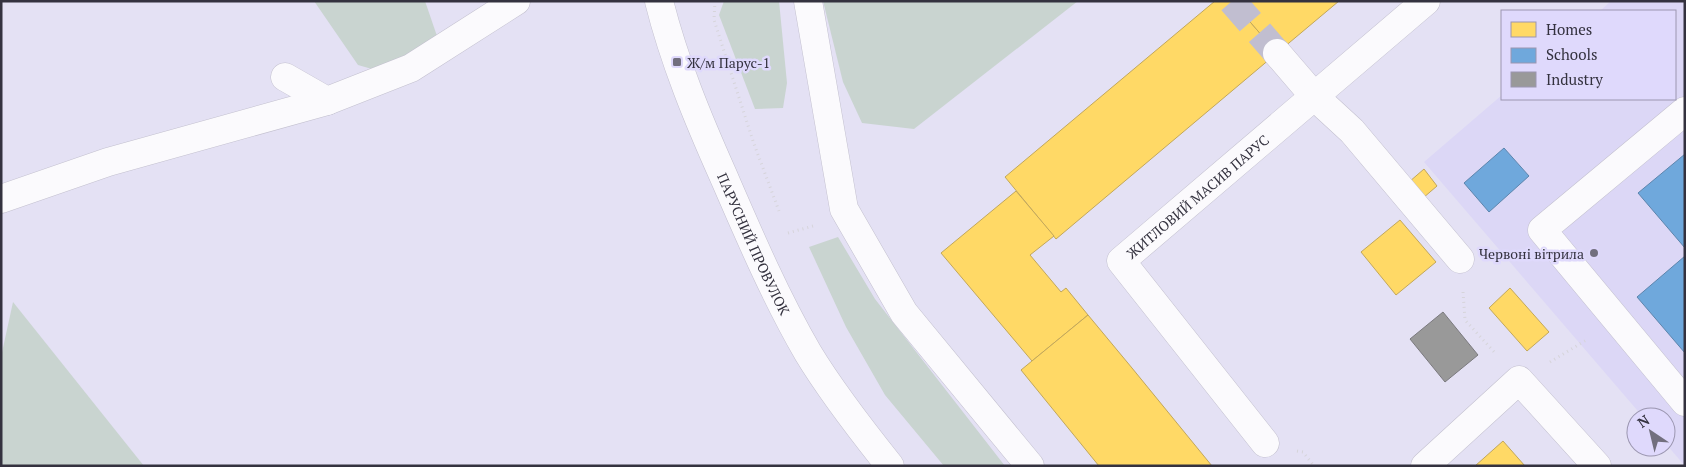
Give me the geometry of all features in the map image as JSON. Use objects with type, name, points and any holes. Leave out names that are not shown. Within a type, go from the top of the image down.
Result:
[{"type":"street","points":[[1,199],[108,162],[327,101],[411,68],[516,1]]},
{"type":"street","name":"ПАРУСНИЙ ПРОВУЛОК","points":[[659,1],[677,62],[752,243],[808,353],[869,440],[890,466]]},
{"type":"street","points":[[808,1],[844,209],[904,313],[1030,466]]},
{"type":"street","name":"ЖИТЛОВИЙ МАСИВ ПАРУС","points":[[1265,443],[1122,261],[1426,1]]},
{"type":"street","points":[[1277,53],[1314,96],[1352,131],[1460,259]]},
{"type":"street","points":[[285,77],[327,101]]},
{"type":"street","points":[[1685,111],[1542,230],[1685,402]]},
{"type":"street","points":[[1425,466],[1519,380],[1597,466]]},
{"type":"path","points":[[715,1],[714,20],[754,144],[781,215]]},
{"type":"path","points":[[784,224],[792,242]]},
{"type":"path","points":[[788,233],[801,229]]},
{"type":"path","points":[[1460,259],[1465,320],[1519,380],[1582,344]]},
{"type":"shaded area","points":[[314,1],[425,1],[438,39],[379,71],[358,65]]},
{"type":"shaded area","points":[[724,1],[779,1],[787,83],[783,108],[755,109],[719,15]]},
{"type":"shaded area","points":[[823,1],[1078,1],[914,129],[862,123],[843,82]]},
{"type":"shaded area","name":"Червоні вітрила","points":[[1611,1],[1685,1],[1685,466],[1676,456],[1676,407],[1634,407],[1424,162],[1501,96],[1501,100],[1676,100],[1676,10],[1601,10]]},
{"type":"shaded area","points":[[838,237],[875,299],[1005,466],[944,466],[885,395],[846,327],[809,247]]},
{"type":"shaded area","points":[[13,302],[144,466],[1,466],[1,357]]},
{"type":"building: Homes","points":[[1215,1],[1232,1],[1277,53],[1056,239],[1005,177]]},
{"type":"building: Homes","points":[[1232,1],[1339,1],[1277,53]]},
{"type":"building: Homes","points":[[1424,169],[1437,186],[1423,198],[1409,182]]},
{"type":"building: Homes","points":[[1016,191],[1054,236],[1030,255],[1061,292],[1066,288],[1088,315],[1032,361],[941,253]]},
{"type":"building: Homes","points":[[1400,220],[1436,262],[1396,295],[1361,252]]},
{"type":"building: Homes","points":[[1510,288],[1549,332],[1527,351],[1489,308]]},
{"type":"building: Homes","points":[[1088,315],[1212,466],[1099,466],[1021,370]]},
{"type":"building: Homes","points":[[1503,441],[1525,466],[1475,466]]},
{"type":"building: Schools","points":[[1504,148],[1529,176],[1489,212],[1464,183]]},
{"type":"building: Schools","points":[[1685,154],[1685,248],[1638,193]]},
{"type":"building: Schools","points":[[1685,256],[1685,353],[1637,297]]},
{"type":"building: Industry","points":[[1443,312],[1478,355],[1445,382],[1410,339]]},
{"type":"tunnel","points":[[1232,1],[1277,53]]},
{"type":"place","name":"Ж/м Парус-1","points":[[677,62]]},
{"type":"place","name":"Червоні вітрила","points":[[1594,253]]}]
